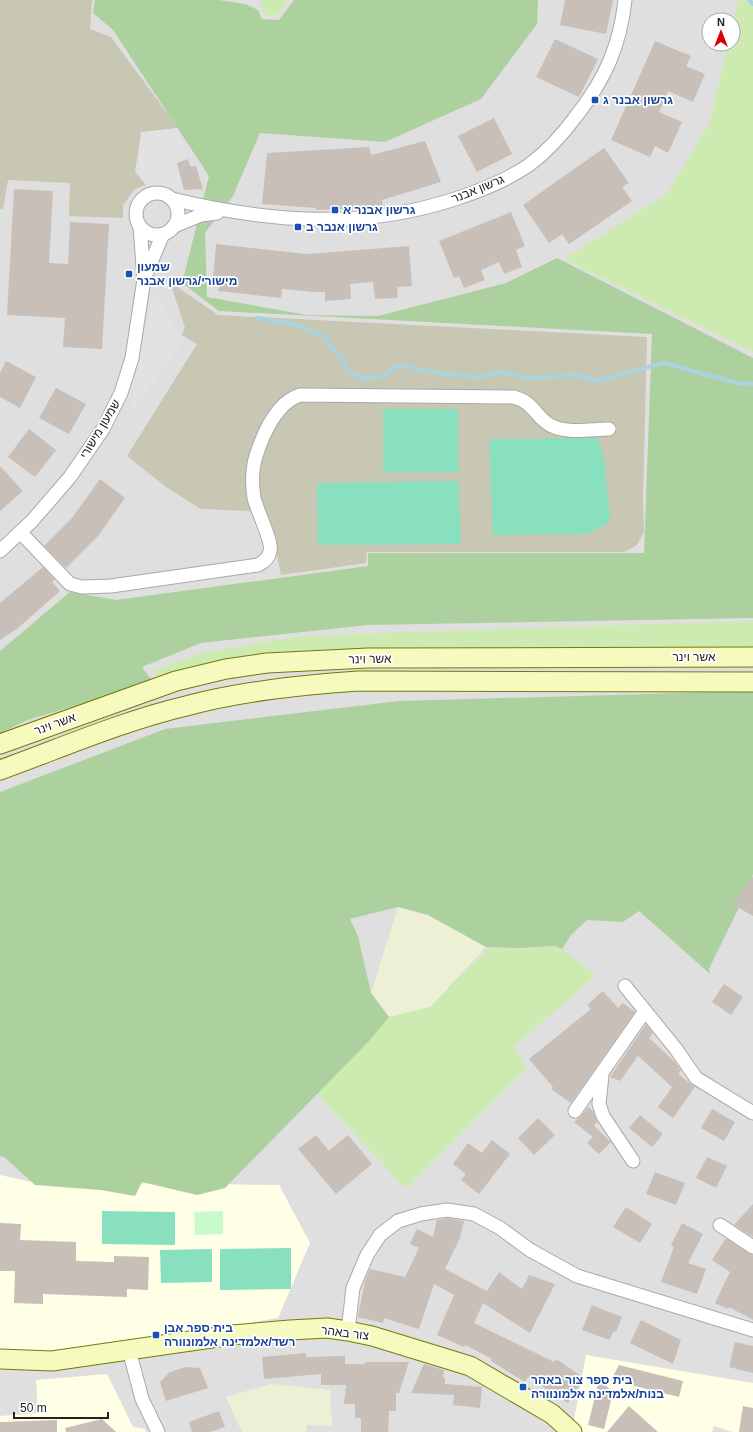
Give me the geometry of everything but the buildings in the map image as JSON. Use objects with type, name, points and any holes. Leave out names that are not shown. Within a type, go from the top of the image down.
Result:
[{"type":"main road","name":"אשר וינר","points":[[0,744],[176,681],[226,669],[267,663],[368,658],[753,657]]},
{"type":"main road","name":"אשר וינר","points":[[0,770],[118,727],[185,706],[241,694],[302,685],[359,681],[753,682]]},
{"type":"main road","name":"צור באהר","points":[[0,1359],[52,1361],[232,1335],[326,1328],[372,1336],[470,1366],[552,1414],[572,1432]]},
{"type":"street","name":"גרשון אבנר","points":[[172,199],[231,212],[304,219],[342,220],[377,218],[433,206],[471,194],[504,179],[529,164],[560,138],[588,101],[603,77],[615,52],[622,28],[625,0]]},
{"type":"street","points":[[157,193],[163,194],[172,199],[177,207],[178,214],[169,230],[150,234],[140,226],[136,214],[136,207],[142,199],[150,194],[157,193]]},
{"type":"street","name":"גרשון אבנר","points":[[169,230],[201,215],[231,212]]},
{"type":"street","name":"שמעון מישורי","points":[[140,226],[144,279]]},
{"type":"street","name":"שמעון מישורי","points":[[0,551],[20,532],[70,478],[95,442],[116,405],[126,381],[132,358],[144,279],[154,252],[169,230]]},
{"type":"street","points":[[20,532],[70,584],[82,587],[111,586],[258,565],[266,561],[271,551],[270,543],[254,498],[252,478],[256,456],[268,429],[282,406],[291,398],[300,395],[513,397],[522,399],[529,404],[552,426],[569,429],[609,429]]},
{"type":"street","points":[[625,986],[676,1049],[696,1078],[753,1113]]},
{"type":"street","points":[[575,1111],[645,1011]]},
{"type":"street","points":[[602,1072],[599,1104],[603,1116],[633,1161]]},
{"type":"street","points":[[348,1331],[353,1288],[367,1255],[380,1234],[398,1221],[421,1214],[447,1210],[474,1214],[500,1228],[530,1250],[577,1276],[753,1330]]},
{"type":"street","points":[[720,1225],[753,1247]]},
{"type":"street","points":[[129,1350],[142,1399],[158,1432]]},
{"type":"shaded area","points":[[0,0],[753,0],[753,1432],[0,1432]]},
{"type":"shaded area","points":[[0,0],[92,0],[90,29],[111,37],[178,128],[141,133],[135,172],[146,185],[135,189],[123,205],[123,218],[69,216],[70,183],[8,180],[3,209],[0,209]]},
{"type":"shaded area","points":[[178,128],[187,156],[176,162],[184,190],[146,185],[138,172],[141,132]]},
{"type":"shaded area","points":[[170,282],[218,315],[647,337],[643,500],[644,532],[637,545],[624,552],[367,552],[366,563],[281,575],[269,517],[249,511],[201,509],[166,487],[127,456],[197,344],[182,335],[185,328]]},
{"type":"shaded area","points":[[153,291],[184,341],[131,413],[143,339]]},
{"type":"shaded area","points":[[398,907],[428,915],[486,947],[430,1007],[389,1017],[371,993]]},
{"type":"shaded area","points":[[0,1175],[32,1182],[279,1185],[310,1243],[278,1318],[72,1352],[0,1355]]},
{"type":"shaded area","points":[[586,1355],[753,1383],[753,1432],[732,1432],[714,1426],[712,1432],[579,1432],[573,1425]]},
{"type":"shaded area","points":[[107,1374],[133,1427],[145,1429],[146,1432],[0,1432],[0,1416],[38,1413],[36,1380]]},
{"type":"shaded area","points":[[271,1384],[330,1390],[332,1426],[307,1425],[306,1432],[242,1432],[226,1397]]},
{"type":"green space","points":[[95,0],[219,0],[245,4],[258,10],[262,19],[279,20],[294,0],[538,0],[537,24],[481,99],[385,142],[260,133],[233,196],[205,233],[207,297],[307,315],[378,316],[506,283],[557,258],[753,358],[753,618],[368,625],[201,643],[142,667],[153,682],[28,720],[0,733],[0,651],[70,592],[116,600],[368,566],[368,553],[644,553],[652,334],[219,311],[182,283],[209,176],[113,30],[93,13]]},
{"type":"green space","points":[[260,0],[288,0],[278,14],[271,16],[263,13]]},
{"type":"green space","points":[[738,0],[753,0],[753,352],[564,259],[667,194],[710,122],[726,52],[741,52],[741,12],[735,12]]},
{"type":"green space","points":[[383,409],[458,409],[458,472],[383,472]]},
{"type":"green space","points":[[598,438],[604,459],[610,518],[607,524],[587,534],[493,535],[489,439]]},
{"type":"green space","points":[[458,481],[461,544],[318,545],[317,483]]},
{"type":"green space","points":[[753,621],[753,648],[357,655],[160,680],[154,671],[200,653],[294,637]]},
{"type":"green space","points":[[753,691],[753,874],[745,895],[709,969],[710,974],[639,911],[623,922],[587,920],[571,935],[562,949],[555,946],[520,948],[486,947],[428,915],[398,907],[350,919],[358,936],[371,993],[389,1017],[368,1042],[225,1188],[197,1195],[142,1182],[135,1196],[101,1190],[35,1185],[4,1157],[0,1156],[0,792],[165,729],[399,701]]},
{"type":"green space","points":[[555,946],[562,949],[596,975],[514,1047],[526,1068],[406,1189],[317,1093],[389,1017],[430,1007],[489,948]]},
{"type":"green space","points":[[102,1211],[175,1212],[175,1245],[102,1244]]},
{"type":"green space","points":[[223,1211],[223,1234],[195,1235],[194,1212]]},
{"type":"green space","points":[[291,1248],[291,1289],[220,1290],[220,1249]]},
{"type":"green space","points":[[212,1249],[212,1282],[161,1283],[160,1250]]},
{"type":"waterway","points":[[749,0],[753,4]]},
{"type":"waterway","points":[[258,318],[298,325],[325,337],[350,372],[362,379],[382,376],[400,365],[442,374],[479,377],[501,372],[527,378],[578,375],[596,381],[664,363],[737,383],[753,384]]},
{"type":"place","name":"גרשון אבנר ג","points":[[595,100]]},
{"type":"place","name":"גרשון אבנר א","points":[[335,210]]},
{"type":"place","name":"גרשון אנבר ב","points":[[298,227]]},
{"type":"place","name":"שמעון מישורי/גרשון אבנר","points":[[129,274]]},
{"type":"place","name":"בית ספר אבן רשד/אלמדינה אלמונוורה","points":[[156,1335]]},
{"type":"place","name":"בית ספר צור באהר בנות/אלמדינה אלמונוורה","points":[[523,1387]]}]
